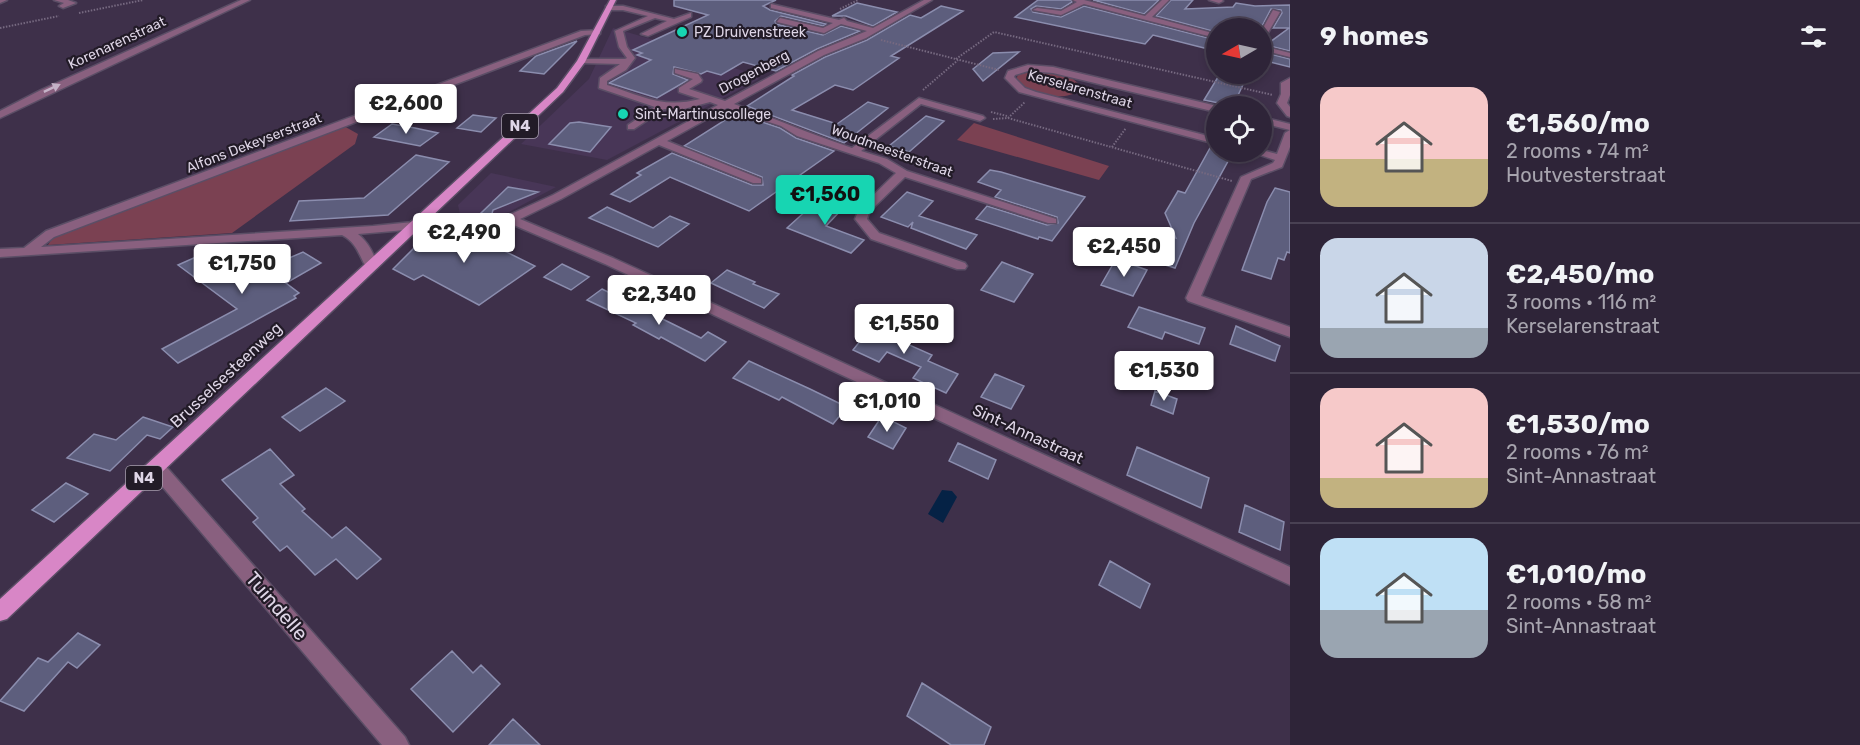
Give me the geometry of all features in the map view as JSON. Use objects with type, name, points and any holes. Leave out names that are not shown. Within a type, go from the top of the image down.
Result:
[{"type":"main road","name":"Brusselsesteenweg","points":[[0,612],[560,90],[582,61],[611,4]]},
{"type":"street","points":[[0,1],[4,0]]},
{"type":"street","name":"Korenarenstraat","points":[[0,115],[44,92],[248,0]]},
{"type":"street","name":"Drogenberg","points":[[510,219],[557,197],[724,105],[821,54],[863,36],[929,0]]},
{"type":"street","points":[[1147,18],[1166,0]]},
{"type":"street","points":[[1037,10],[1066,13],[1079,1],[1147,18],[1172,28],[1206,34]]},
{"type":"street","points":[[611,4],[674,21]]},
{"type":"street","points":[[627,9],[639,4]]},
{"type":"street","points":[[774,6],[844,20],[873,30]]},
{"type":"street","points":[[582,61],[625,62],[631,58],[623,47],[622,30],[669,10]]},
{"type":"street","points":[[1272,19],[1276,12]]},
{"type":"street","points":[[645,34],[688,15]]},
{"type":"street","points":[[780,20],[824,31],[844,20]]},
{"type":"street","name":"Alfons Dekeyserstraat","points":[[26,252],[50,234],[484,69],[584,33],[597,32]]},
{"type":"street","points":[[1272,50],[1290,55]]},
{"type":"street","points":[[625,62],[623,68],[603,80],[602,86],[662,106],[680,106],[708,100]]},
{"type":"street","name":"Kerselarenstraat","points":[[1206,107],[1053,70],[1028,68],[1011,73],[1009,78],[1012,83],[1033,94],[1206,138]]},
{"type":"street","name":"Woudmeesterstraat","points":[[678,71],[695,76],[698,80],[682,90],[784,124],[800,134],[883,161],[903,173],[1052,221]]},
{"type":"street","points":[[1290,81],[1285,83],[1282,103],[1290,114]]},
{"type":"street","points":[[854,151],[919,101],[980,118]]},
{"type":"street","points":[[631,127],[662,106]]},
{"type":"street","points":[[1272,122],[1290,127]]},
{"type":"street","points":[[1290,133],[1278,165],[1251,173],[1243,184],[1193,298],[1290,332]]},
{"type":"street","points":[[658,141],[757,182]]},
{"type":"street","points":[[1272,156],[1281,158]]},
{"type":"street","points":[[903,173],[863,211],[861,219],[875,236],[961,266]]},
{"type":"street","points":[[0,253],[344,232],[453,222],[491,223],[510,219]]},
{"type":"street","name":"Sint-Annastraat","points":[[510,219],[653,281],[1290,576]]},
{"type":"street","points":[[344,232],[355,236],[360,241],[372,267]]},
{"type":"street","name":"Tuindelle","points":[[156,467],[397,745]]},
{"type":"path","points":[[919,101],[916,97],[921,92],[957,59],[994,32],[1284,98]]},
{"type":"path","points":[[863,36],[1011,73]]},
{"type":"path","points":[[1008,118],[1033,94]]},
{"type":"path","points":[[980,118],[1008,118],[1243,184]]},
{"type":"path","points":[[1112,147],[1132,119]]},
{"type":"shaded area","name":"Sint-Martinuscollege","points":[[613,28],[661,42],[665,48],[751,73],[759,79],[607,160],[521,144],[589,79]]},
{"type":"shaded area","points":[[1043,71],[1072,78],[1081,86],[1080,90],[1065,96],[1047,95],[1030,90],[1016,81],[1018,74]]},
{"type":"shaded area","points":[[974,123],[1109,166],[1099,180],[957,140]]},
{"type":"shaded area","points":[[342,125],[358,134],[355,144],[232,233],[48,245],[55,234]]},
{"type":"shaded area","points":[[491,173],[556,187],[509,212],[494,216],[460,214],[458,205]]},
{"type":"water","points":[[942,490],[952,491],[957,497],[943,523],[928,514]]},
{"type":"building","points":[[674,0],[776,0],[763,6],[770,10],[826,24],[823,26],[781,16],[775,21],[776,24],[823,35],[841,26],[860,31],[817,49],[776,71],[743,62],[721,75],[707,71],[701,74],[674,67],[673,74],[688,80],[657,98],[609,83],[651,60],[637,55],[642,53],[633,50],[708,15],[674,6]]},
{"type":"building","points":[[1038,0],[1071,0],[1072,2],[1061,9],[1036,6],[1031,9],[1033,12],[1061,17],[1084,6],[1206,37],[1206,48],[1153,35],[1145,44],[1015,17]]},
{"type":"building","points":[[1093,0],[1159,0],[1144,14]]},
{"type":"building","points":[[1171,0],[1193,0],[1185,9],[1233,7],[1236,3],[1255,6],[1290,5],[1290,51],[1272,46],[1272,41],[1289,28],[1273,28],[1282,13],[1281,10],[1271,9],[1266,18],[1206,18],[1206,29],[1156,16]]},
{"type":"building","points":[[857,3],[897,12],[873,26],[846,16],[832,16]]},
{"type":"building","points":[[941,6],[963,11],[891,56],[899,58],[853,90],[835,85],[792,110],[837,124],[868,102],[888,108],[844,143],[747,106],[794,76],[792,75],[825,57],[867,40],[910,15],[921,18]]},
{"type":"building","points":[[577,41],[544,74],[520,71],[536,56]]},
{"type":"building","points":[[1019,52],[983,81],[973,69],[993,53]]},
{"type":"building","points":[[1272,54],[1290,59],[1290,67],[1272,62]]},
{"type":"building","points":[[1214,84],[1243,84],[1238,96],[1206,96]]},
{"type":"building","points":[[736,113],[780,128],[796,138],[834,151],[749,211],[670,177],[630,202],[611,194],[641,175],[637,173],[672,153],[752,185],[763,185],[762,177],[684,146]]},
{"type":"building","points":[[473,115],[496,118],[481,132],[457,128]]},
{"type":"building","points":[[926,116],[944,121],[909,152],[889,146]]},
{"type":"building","points":[[579,122],[611,127],[590,152],[549,144],[570,123]]},
{"type":"building","points":[[392,124],[438,133],[420,146],[374,137]]},
{"type":"building","points":[[416,155],[449,162],[388,215],[290,221],[299,201],[364,198]]},
{"type":"building","points":[[1206,155],[1206,162],[1228,162],[1194,223],[1175,268],[1149,260],[1162,234],[1176,238],[1165,213],[1178,191],[1185,193]]},
{"type":"building","points":[[990,170],[1085,197],[1052,241],[1039,237],[1038,239],[976,219],[987,206],[1047,225],[1058,223],[1057,217],[995,197],[1001,190],[978,182]]},
{"type":"building","points":[[508,187],[538,192],[493,210],[491,217],[478,216]]},
{"type":"building","points":[[1275,188],[1290,192],[1290,253],[1287,252],[1284,260],[1278,258],[1271,279],[1242,270],[1267,202]]},
{"type":"building","points":[[907,192],[933,201],[919,216],[977,235],[966,249],[911,228],[913,222],[908,227],[881,217]]},
{"type":"building","points":[[820,198],[844,207],[826,226],[864,240],[851,253],[787,228]]},
{"type":"building","points":[[607,207],[653,228],[670,216],[689,224],[658,247],[589,218]]},
{"type":"building","points":[[488,229],[484,241],[535,266],[479,305],[423,275],[414,280],[393,269],[430,232]]},
{"type":"building","points":[[272,249],[287,259],[303,252],[321,263],[286,283],[299,293],[294,296],[296,298],[178,363],[162,349],[237,309],[178,265],[198,256],[222,274]]},
{"type":"building","points":[[1116,259],[1147,270],[1133,296],[1101,285]]},
{"type":"building","points":[[1002,262],[1033,274],[1014,302],[981,290]]},
{"type":"building","points":[[562,264],[589,277],[571,290],[544,277]]},
{"type":"building","points":[[727,270],[755,282],[753,284],[779,294],[764,308],[711,283]]},
{"type":"building","points":[[602,289],[701,338],[708,332],[726,342],[705,361],[633,325],[636,323],[587,300]]},
{"type":"building","points":[[1139,307],[1205,328],[1199,344],[1165,332],[1162,339],[1128,327]]},
{"type":"building","points":[[875,322],[911,337],[907,344],[932,355],[928,361],[958,374],[946,393],[913,378],[921,367],[887,352],[879,362],[853,350],[861,340],[866,326],[871,328]]},
{"type":"building","points":[[1236,326],[1280,346],[1275,361],[1230,344]]},
{"type":"building","points":[[749,361],[847,407],[833,424],[782,397],[779,400],[733,378]]},
{"type":"building","points":[[995,374],[1024,386],[1011,409],[981,397]]},
{"type":"building","points":[[326,388],[345,401],[300,431],[282,417]]},
{"type":"building","points":[[1155,391],[1177,399],[1173,414],[1151,405]]},
{"type":"building","points":[[882,416],[906,428],[893,449],[868,437]]},
{"type":"building","points":[[143,417],[173,427],[160,439],[147,435],[110,471],[67,458],[94,434],[116,440]]},
{"type":"building","points":[[958,443],[996,460],[988,479],[949,461]]},
{"type":"building","points":[[1137,447],[1209,478],[1201,508],[1127,475]]},
{"type":"building","points":[[270,449],[294,475],[280,484],[305,509],[302,511],[332,538],[346,527],[381,559],[357,579],[336,559],[315,575],[287,546],[280,551],[253,522],[258,518],[222,480]]},
{"type":"building","points":[[66,483],[88,494],[54,522],[32,510]]},
{"type":"building","points":[[1245,505],[1284,522],[1280,550],[1239,532]]},
{"type":"building","points":[[1110,561],[1150,584],[1140,608],[1099,585]]},
{"type":"building","points":[[78,633],[100,645],[77,668],[68,662],[24,711],[0,701],[38,658],[48,662]]},
{"type":"building","points":[[452,651],[473,673],[481,665],[500,684],[453,732],[411,689]]},
{"type":"building","points":[[922,683],[991,727],[984,745],[951,745],[907,716]]},
{"type":"building","points":[[513,719],[540,745],[489,745]]},
{"type":"place","name":"PZ Druivenstreek","points":[[682,32]]},
{"type":"place","name":"Sint-Martinuscollege","points":[[623,114]]}]
